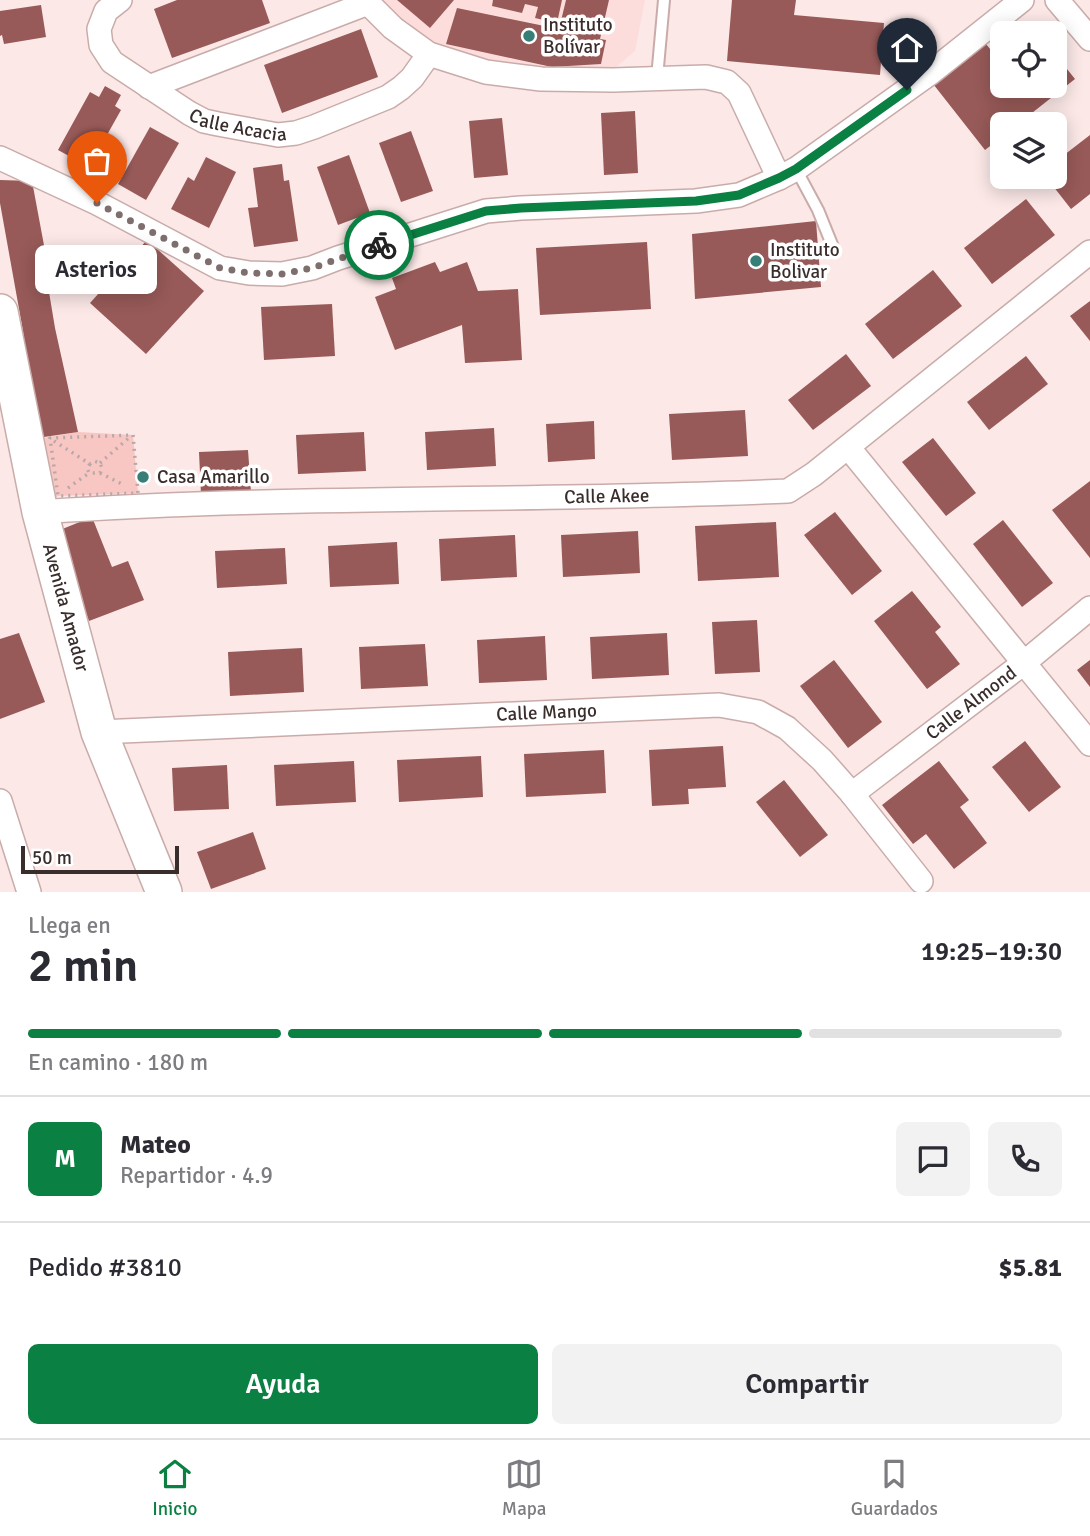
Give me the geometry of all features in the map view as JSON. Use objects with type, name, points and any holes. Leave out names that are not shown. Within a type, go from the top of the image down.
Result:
[{"type":"main road","name":"Avenida Amador","points":[[0,312],[49,504],[99,732],[164,892]]},
{"type":"street","name":"Calle Acacia","points":[[120,0],[106,11],[99,29],[101,46],[112,62],[204,121],[278,135],[314,127],[388,97],[412,78],[429,54]]},
{"type":"street","points":[[0,158],[97,203],[220,268],[249,273],[282,274],[312,268],[486,211],[696,201],[739,195],[787,173],[929,74],[1022,0]]},
{"type":"street","points":[[1057,0],[1090,39]]},
{"type":"street","points":[[149,86],[367,1],[393,28],[429,54],[486,72],[541,79],[706,77],[727,82],[740,93],[787,173]]},
{"type":"street","name":"Calle Akee","points":[[49,504],[96,507],[788,491],[814,474],[1090,252]]},
{"type":"street","points":[[848,447],[1090,744]]},
{"type":"street","name":"Calle Almond","points":[[852,794],[1025,663],[1090,608]]},
{"type":"street","name":"Calle Mango","points":[[99,732],[719,705],[758,712],[787,727],[822,760],[921,881]]},
{"type":"street","points":[[0,802],[29,892]]},
{"type":"lane","points":[[657,78],[664,0]]},
{"type":"lane","points":[[787,173],[818,210],[833,247]]},
{"type":"path","points":[[50,438],[133,435]]},
{"type":"path","points":[[133,435],[138,493]]},
{"type":"path","points":[[100,463],[133,435]]},
{"type":"path","points":[[49,504],[50,438]]},
{"type":"path","points":[[50,438],[90,464]]},
{"type":"path","points":[[89,473],[87,468],[90,464],[94,461],[100,463]]},
{"type":"path","points":[[100,463],[100,473]]},
{"type":"path","points":[[49,504],[89,473],[100,473],[138,493]]},
{"type":"path","points":[[49,504],[138,493]]},
{"type":"shaded area","name":"Instituto Bolívar","points":[[377,0],[645,0],[635,51],[609,73],[475,62],[437,48],[403,25]]},
{"type":"shaded area","points":[[78,432],[133,435],[138,493],[58,496],[46,504],[37,439]]},
{"type":"building","points":[[177,0],[262,0],[270,23],[172,58],[154,9]]},
{"type":"building","points":[[397,0],[454,0],[430,28]]},
{"type":"building","points":[[493,0],[562,0],[557,23],[535,18],[538,7],[525,4],[522,13],[492,6]]},
{"type":"building","points":[[566,0],[609,0],[600,39],[606,40],[601,64],[552,67],[446,44],[457,8],[559,29]]},
{"type":"building","points":[[732,0],[796,0],[794,15],[884,23],[880,75],[727,61]]},
{"type":"building","points":[[41,5],[46,37],[4,44],[2,35],[0,36],[0,11]]},
{"type":"building","points":[[361,29],[378,77],[282,113],[264,65]]},
{"type":"building","points":[[982,39],[990,49],[990,98],[1051,98],[1033,112],[990,112],[990,146],[985,150],[930,80]]},
{"type":"building","points":[[1067,69],[1075,79],[1067,85]]},
{"type":"building","points":[[105,86],[121,95],[115,106],[121,110],[89,167],[58,150],[90,92],[99,97]]},
{"type":"building","points":[[635,111],[638,173],[604,175],[601,113]]},
{"type":"building","points":[[502,118],[508,175],[474,178],[469,121]]},
{"type":"building","points":[[150,127],[179,143],[146,200],[118,184]]},
{"type":"building","points":[[411,131],[433,191],[401,202],[379,143]]},
{"type":"building","points":[[1090,135],[1090,194],[1071,209],[1055,189],[1067,189],[1067,153]]},
{"type":"building","points":[[349,155],[370,213],[338,225],[317,167]]},
{"type":"building","points":[[206,157],[236,172],[209,228],[171,209],[188,177],[194,181]]},
{"type":"building","points":[[282,164],[284,181],[289,180],[298,241],[254,247],[248,208],[258,207],[253,168]]},
{"type":"building","points":[[0,180],[32,181],[46,256],[55,328],[78,432],[37,438],[23,331],[0,203]]},
{"type":"building","points":[[1026,199],[1055,235],[992,284],[964,248]]},
{"type":"building","name":"Instituto Bolivar","points":[[816,221],[821,287],[695,299],[692,234]]},
{"type":"building","points":[[147,240],[204,291],[146,354],[90,303]]},
{"type":"building","points":[[647,242],[651,309],[540,315],[536,248]]},
{"type":"building","points":[[435,262],[440,272],[467,262],[478,291],[518,289],[522,360],[465,363],[462,325],[395,350],[375,297],[396,289],[392,278]]},
{"type":"building","points":[[933,270],[962,306],[893,359],[865,324]]},
{"type":"building","points":[[1090,301],[1090,341],[1070,316]]},
{"type":"building","points":[[332,304],[335,356],[264,360],[261,307]]},
{"type":"building","points":[[846,354],[871,386],[813,430],[788,400]]},
{"type":"building","points":[[1026,356],[1048,384],[989,430],[967,402]]},
{"type":"building","points":[[745,410],[748,456],[672,460],[669,414]]},
{"type":"building","points":[[594,421],[595,459],[548,462],[546,424]]},
{"type":"building","points":[[494,428],[496,466],[427,470],[425,432]]},
{"type":"building","points":[[364,432],[366,471],[298,474],[296,435]]},
{"type":"building","points":[[933,438],[976,493],[946,516],[902,462]]},
{"type":"building","points":[[248,450],[251,492],[201,495],[199,452]]},
{"type":"building","points":[[1090,481],[1090,558],[1052,510]]},
{"type":"building","points":[[835,512],[882,571],[852,595],[804,535]]},
{"type":"building","points":[[92,517],[112,567],[128,561],[144,600],[89,621],[55,532]]},
{"type":"building","points":[[1003,520],[1053,583],[1022,607],[973,544]]},
{"type":"building","points":[[776,522],[779,577],[698,581],[695,526]]},
{"type":"building","points":[[638,531],[640,573],[563,577],[561,535]]},
{"type":"building","points":[[515,535],[517,577],[441,581],[439,539]]},
{"type":"building","points":[[397,542],[399,584],[330,587],[328,546]]},
{"type":"building","points":[[285,548],[287,584],[217,588],[215,551]]},
{"type":"building","points":[[912,591],[941,627],[935,632],[960,664],[927,689],[874,621]]},
{"type":"building","points":[[757,620],[760,672],[715,674],[712,622]]},
{"type":"building","points":[[19,633],[45,702],[0,719],[0,639]]},
{"type":"building","points":[[667,633],[669,675],[592,679],[590,637]]},
{"type":"building","points":[[545,636],[547,680],[479,683],[477,640]]},
{"type":"building","points":[[425,644],[428,686],[361,689],[359,647]]},
{"type":"building","points":[[302,648],[304,692],[230,696],[228,652]]},
{"type":"building","points":[[834,660],[882,722],[848,748],[800,686]]},
{"type":"building","points":[[1090,660],[1090,687],[1077,670]]},
{"type":"building","points":[[1025,741],[1061,787],[1029,812],[992,767]]},
{"type":"building","points":[[723,746],[726,787],[688,789],[689,804],[652,806],[649,750]]},
{"type":"building","points":[[604,750],[606,793],[526,797],[524,754]]},
{"type":"building","points":[[481,756],[483,797],[399,802],[397,760]]},
{"type":"building","points":[[354,761],[356,802],[276,806],[274,765]]},
{"type":"building","points":[[939,761],[969,800],[960,807],[987,843],[954,869],[926,834],[913,844],[882,805]]},
{"type":"building","points":[[227,765],[229,809],[174,811],[172,768]]},
{"type":"building","points":[[784,780],[828,835],[800,857],[756,802]]},
{"type":"building","points":[[253,832],[266,869],[211,889],[197,852]]},
{"type":"way so far","points":[[97,203],[220,268],[249,273],[282,274],[312,268],[379,245]]},
{"type":"place","name":"Instituto Bolívar","points":[[529,36]]},
{"type":"place","name":"Asterios","points":[[97,203]]},
{"type":"place","name":"Instituto Bolivar","points":[[756,261]]},
{"type":"place","name":"Casa Amarillo","points":[[143,477]]},
{"type":"route","points":[[379,245],[486,211],[696,201],[739,195],[796,169],[907,90]]}]
